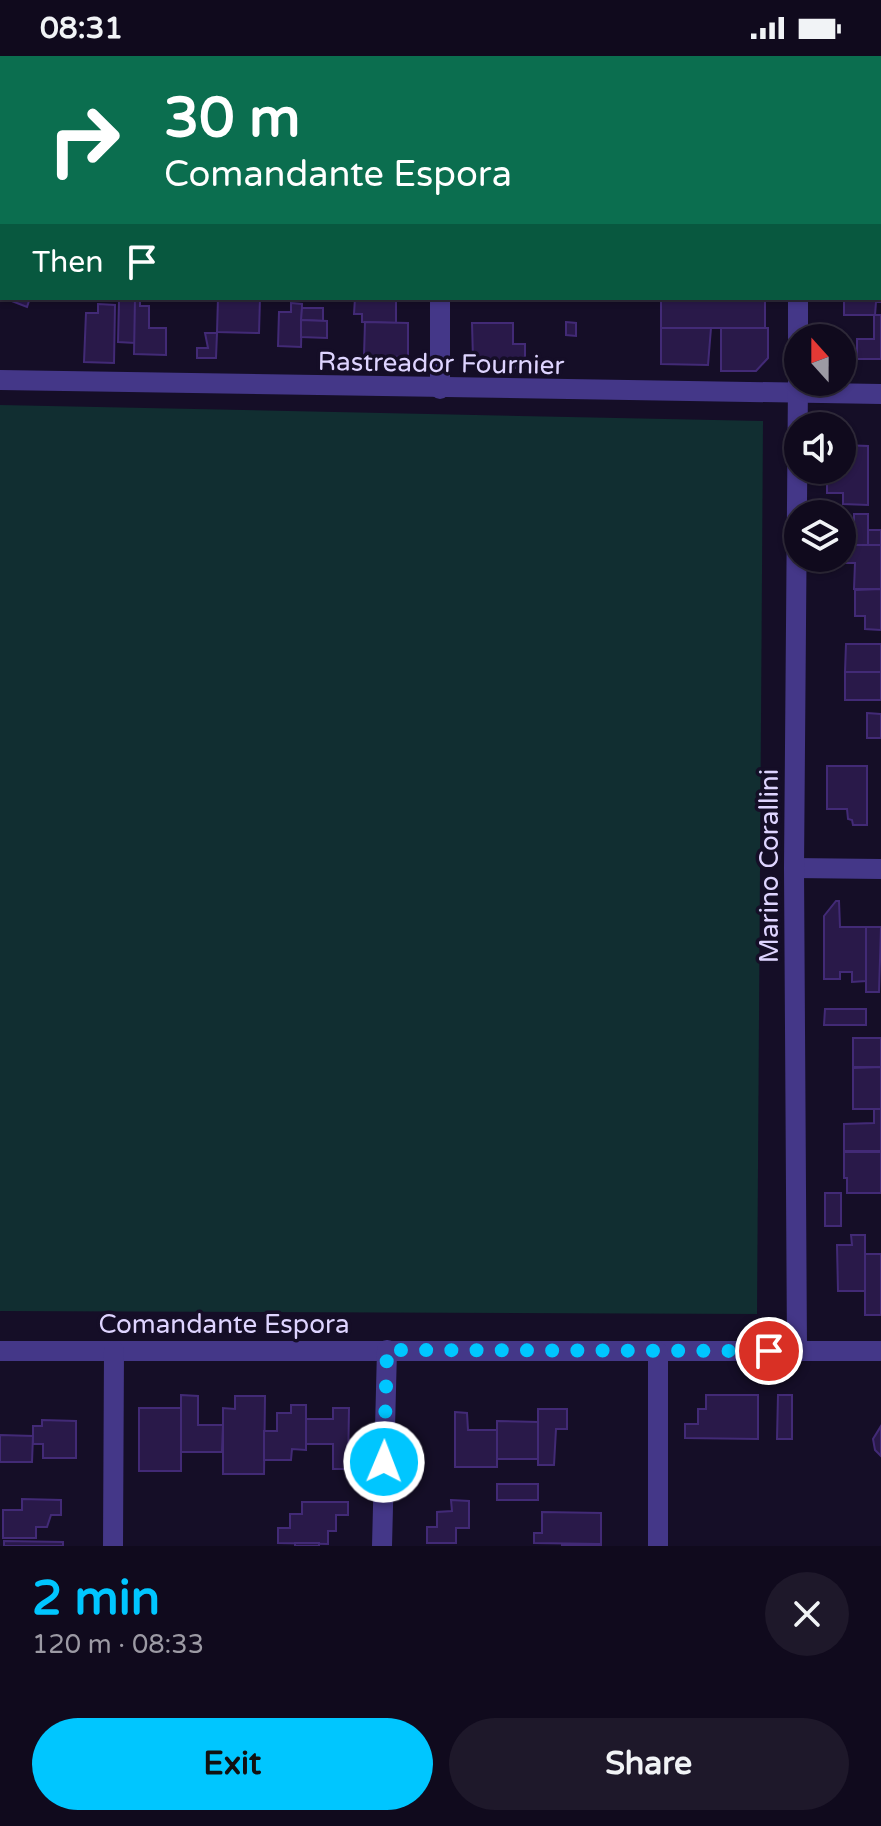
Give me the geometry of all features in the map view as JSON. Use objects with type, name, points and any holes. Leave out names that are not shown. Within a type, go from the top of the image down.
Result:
[{"type":"street","points":[[440,300],[440,389]]},
{"type":"street","points":[[798,300],[798,324]]},
{"type":"street","name":"Rastreador Fournier","points":[[0,380],[440,389],[784,388]]},
{"type":"street","name":"Rastreador Fournier","points":[[856,392],[881,394]]},
{"type":"street","name":"Marino Corallini","points":[[797,1350],[794,868],[798,396]]},
{"type":"street","points":[[794,868],[881,869]]},
{"type":"street","points":[[382,1546],[387,1350]]},
{"type":"street","name":"Comandante Espora","points":[[0,1351],[881,1351]]},
{"type":"street","points":[[113,1546],[114,1351]]},
{"type":"street","points":[[658,1352],[658,1546]]},
{"type":"green space","points":[[0,405],[763,421],[757,1314],[0,1311]]},
{"type":"building","points":[[9,300],[29,300],[27,307]]},
{"type":"building","points":[[113,300],[135,300],[135,343],[118,342],[119,301]]},
{"type":"building","points":[[135,300],[140,300],[140,306],[149,306],[149,328],[166,328],[166,355],[134,354]]},
{"type":"building","points":[[218,300],[260,300],[259,333],[217,332]]},
{"type":"building","points":[[355,300],[396,300],[396,323],[362,322],[362,314],[354,314]]},
{"type":"building","points":[[661,300],[765,300],[765,328],[661,328]]},
{"type":"building","points":[[844,300],[881,300],[876,302],[875,315],[844,315]]},
{"type":"building","points":[[291,303],[302,304],[301,347],[278,346],[279,312],[291,312]]},
{"type":"building","points":[[98,304],[115,305],[114,363],[84,362],[86,313],[98,313]]},
{"type":"building","points":[[302,308],[323,308],[323,321],[301,320]]},
{"type":"building","points":[[874,315],[881,315],[881,359],[857,359],[857,339],[874,339]]},
{"type":"building","points":[[301,320],[327,321],[327,338],[301,337]]},
{"type":"building","points":[[365,322],[408,323],[408,357],[364,356]]},
{"type":"building","points":[[566,322],[576,323],[576,336],[566,335]]},
{"type":"building","points":[[472,323],[513,323],[513,344],[525,344],[525,368],[480,368],[473,359]]},
{"type":"building","points":[[661,328],[711,328],[708,365],[661,364]]},
{"type":"building","points":[[721,328],[768,328],[768,358],[756,371],[721,371]]},
{"type":"building","points":[[205,333],[217,333],[216,358],[197,358],[197,348],[208,348]]},
{"type":"building","points":[[856,446],[868,446],[868,505],[856,505],[856,500],[843,500],[843,493],[827,493],[827,484],[856,484]]},
{"type":"building","points":[[856,514],[868,514],[868,545],[856,545]]},
{"type":"building","points":[[868,530],[881,530],[881,545],[868,545]]},
{"type":"building","points":[[856,545],[881,545],[881,589],[854,589]]},
{"type":"building","points":[[881,589],[881,630],[865,629],[865,616],[855,616],[855,590]]},
{"type":"building","points":[[846,644],[881,644],[881,672],[845,672]]},
{"type":"building","points":[[845,672],[881,672],[881,700],[845,700]]},
{"type":"building","points":[[867,713],[881,714],[881,738],[867,738]]},
{"type":"building","points":[[827,766],[867,766],[867,825],[853,825],[852,820],[848,819],[847,809],[827,809]]},
{"type":"building","points":[[839,901],[840,927],[866,927],[866,981],[852,982],[852,972],[840,972],[840,979],[824,979],[824,916]]},
{"type":"building","points":[[866,927],[881,927],[879,992],[866,992]]},
{"type":"building","points":[[825,1009],[866,1009],[866,1025],[824,1025]]},
{"type":"building","points":[[853,1038],[881,1038],[881,1067],[853,1067]]},
{"type":"building","points":[[881,1067],[881,1109],[853,1109],[853,1068]]},
{"type":"building","points":[[874,1109],[881,1109],[881,1151],[844,1151],[844,1124],[874,1123]]},
{"type":"building","points":[[844,1152],[881,1152],[881,1193],[847,1193]]},
{"type":"building","points":[[825,1193],[841,1193],[841,1226],[825,1226]]},
{"type":"building","points":[[851,1235],[865,1235],[865,1291],[838,1291],[837,1245],[852,1245]]},
{"type":"building","points":[[865,1254],[881,1254],[881,1315],[865,1315]]},
{"type":"building","points":[[181,1395],[198,1396],[198,1425],[223,1425],[222,1452],[181,1452]]},
{"type":"building","points":[[706,1395],[758,1395],[758,1439],[685,1438],[685,1424],[698,1424],[698,1409],[706,1409]]},
{"type":"building","points":[[778,1395],[792,1395],[792,1439],[777,1439]]},
{"type":"building","points":[[235,1396],[265,1396],[264,1474],[223,1474],[223,1408],[235,1409]]},
{"type":"building","points":[[291,1405],[306,1405],[306,1450],[292,1449],[291,1460],[264,1460],[264,1431],[277,1431],[277,1413],[291,1413]]},
{"type":"building","points":[[139,1408],[181,1408],[181,1471],[139,1471]]},
{"type":"building","points":[[333,1408],[349,1408],[348,1469],[333,1469],[333,1444],[306,1444],[306,1419],[333,1419]]},
{"type":"building","points":[[538,1409],[567,1409],[567,1429],[556,1429],[554,1465],[538,1465]]},
{"type":"building","points":[[455,1412],[467,1413],[468,1430],[497,1430],[497,1467],[455,1467]]},
{"type":"building","points":[[42,1420],[76,1421],[76,1458],[43,1458],[43,1444],[33,1444],[33,1426],[42,1426]]},
{"type":"building","points":[[497,1421],[538,1422],[538,1459],[497,1459]]},
{"type":"building","points":[[881,1426],[881,1456],[875,1450],[873,1439]]},
{"type":"building","points":[[0,1435],[33,1436],[32,1462],[0,1462]]},
{"type":"building","points":[[497,1484],[538,1484],[538,1500],[497,1500]]},
{"type":"building","points":[[22,1499],[61,1500],[61,1515],[51,1515],[47,1527],[36,1527],[36,1538],[3,1538],[3,1510],[22,1510]]},
{"type":"building","points":[[451,1500],[469,1501],[469,1528],[456,1528],[456,1543],[427,1543],[427,1527],[437,1527],[437,1512],[452,1511]]},
{"type":"building","points":[[302,1502],[348,1502],[348,1515],[336,1515],[336,1531],[328,1531],[328,1544],[278,1543],[278,1528],[290,1528],[290,1514],[302,1514]]},
{"type":"building","points":[[542,1512],[601,1513],[601,1544],[534,1543],[534,1533],[542,1533]]},
{"type":"building","points":[[4,1541],[63,1542],[63,1546],[4,1546]]},
{"type":"building","points":[[295,1543],[319,1543],[319,1546],[295,1546]]},
{"type":"building","points":[[601,1544],[601,1546],[562,1546]]},
{"type":"route","points":[[384,1462],[387,1350],[769,1351]]}]
